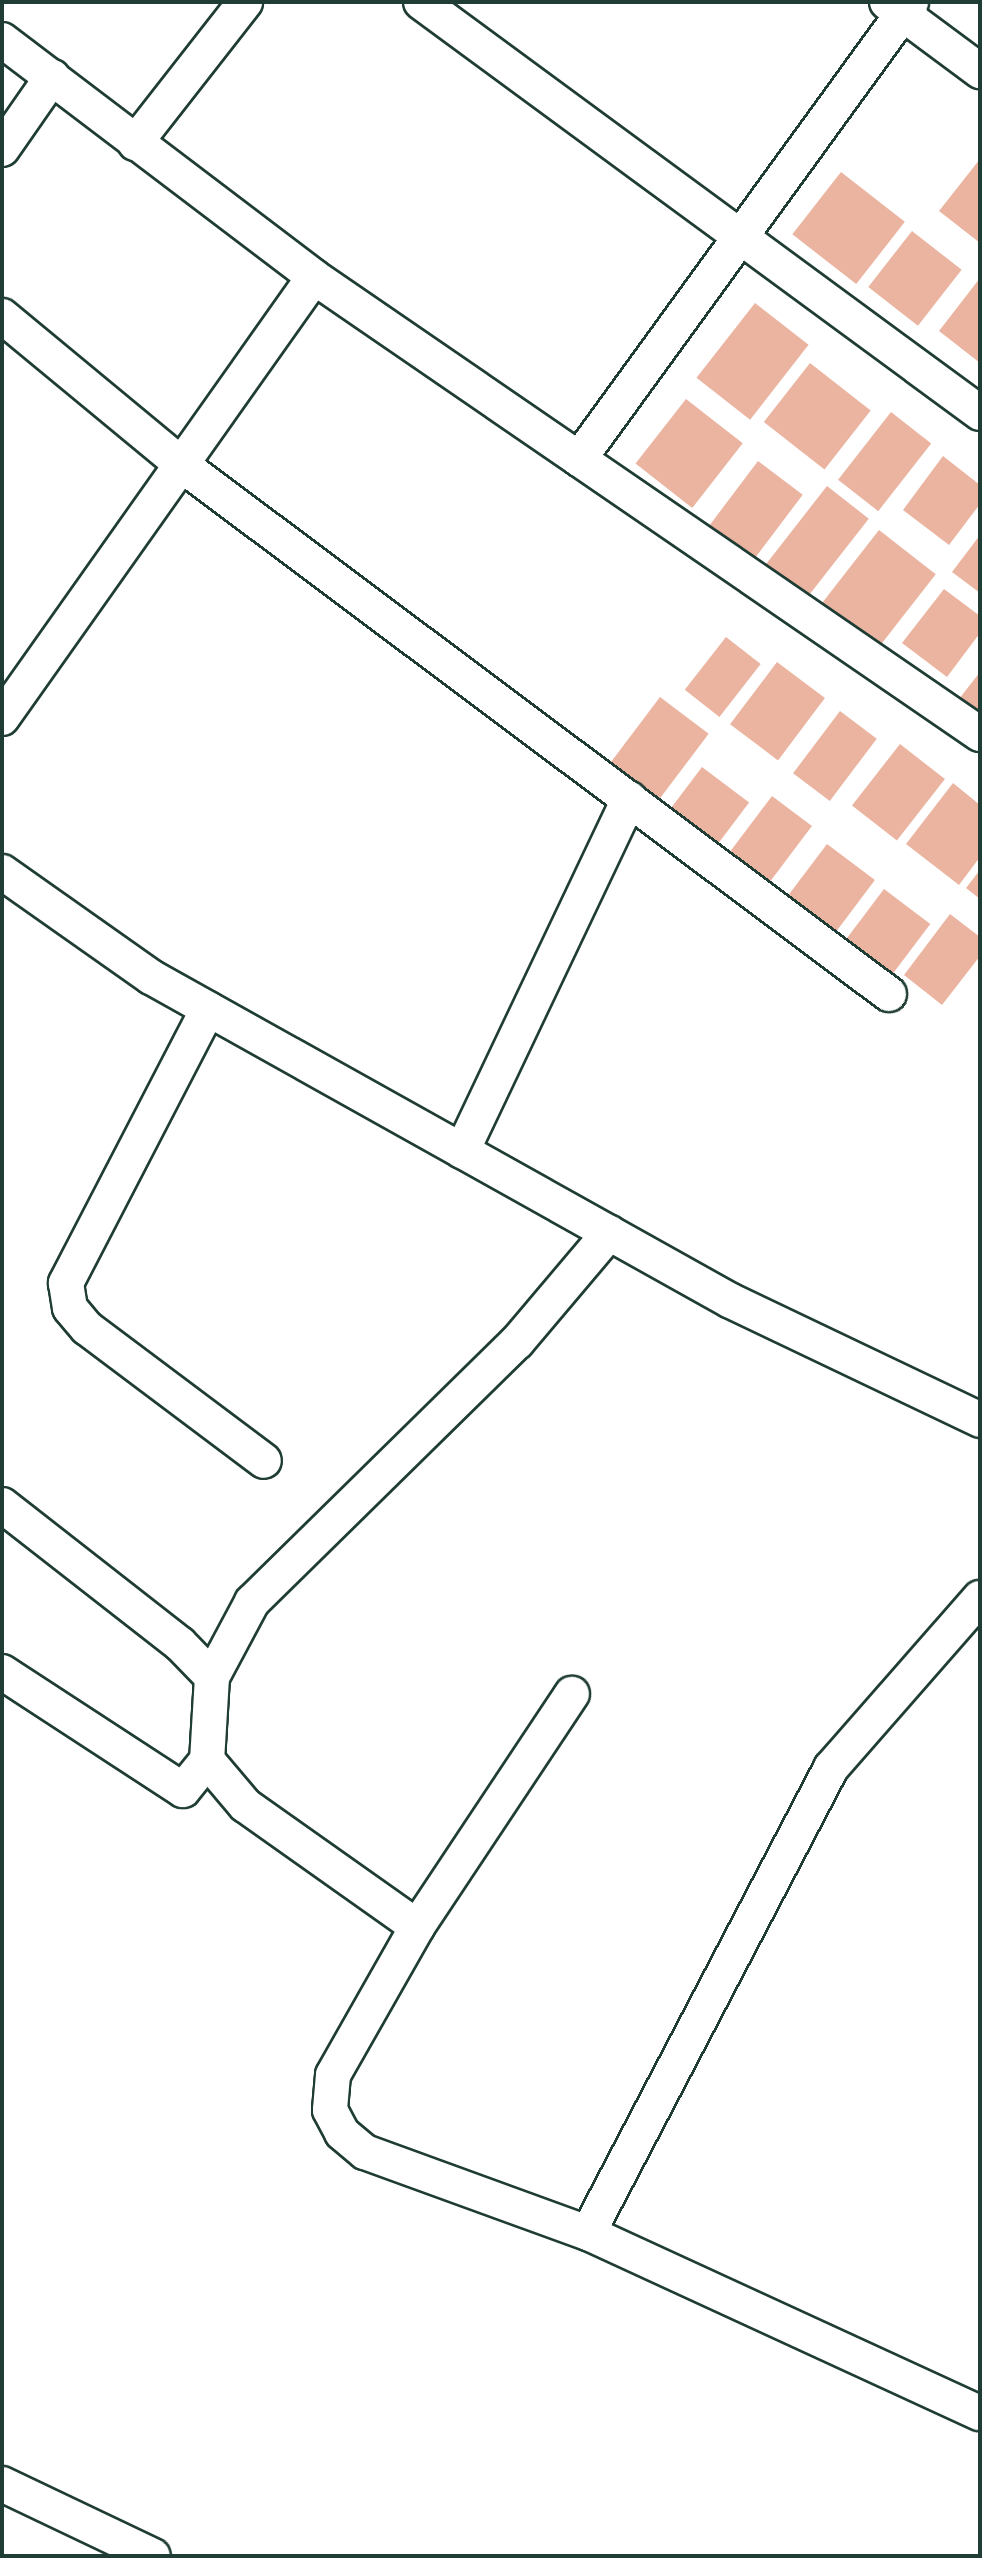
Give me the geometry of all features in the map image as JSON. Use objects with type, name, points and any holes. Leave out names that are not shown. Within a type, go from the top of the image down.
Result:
[{"type":"street","points":[[135,143],[245,2]]},
{"type":"street","points":[[421,2],[980,413]]},
{"type":"street","points":[[579,459],[741,236],[900,6],[980,71]]},
{"type":"street","points":[[2,40],[314,277],[980,734]]},
{"type":"street","points":[[2,149],[52,77]]},
{"type":"street","points":[[2,718],[314,277]]},
{"type":"street","points":[[2,316],[182,465],[889,994]]},
{"type":"street","points":[[462,1151],[629,799]]},
{"type":"street","points":[[2,872],[208,1009],[731,1301],[980,1420]]},
{"type":"street","points":[[208,1009],[66,1283],[70,1308],[87,1328],[264,1461]]},
{"type":"street","points":[[2,1672],[183,1790],[207,1760],[212,1677],[252,1602],[517,1342],[609,1233]]},
{"type":"street","points":[[2,1505],[180,1644],[212,1677]]},
{"type":"street","points":[[588,2233],[831,1768],[980,1598]]},
{"type":"street","points":[[572,1694],[417,1927],[333,2075],[330,2110],[342,2133],[365,2152],[588,2233],[980,2413]]},
{"type":"street","points":[[207,1760],[245,1805],[417,1927]]},
{"type":"street","points":[[2,2484],[153,2556]]},
{"type":"building","points":[[980,159],[980,243],[939,211]]},
{"type":"building","points":[[841,172],[905,222],[856,284],[792,234]]},
{"type":"building","points":[[912,231],[962,270],[918,326],[868,287]]},
{"type":"building","points":[[980,278],[980,363],[939,331]]},
{"type":"building","points":[[755,303],[809,345],[750,420],[697,378]]},
{"type":"building","points":[[810,363],[871,410],[825,470],[764,422]]},
{"type":"building","points":[[686,399],[743,443],[692,508],[636,464]]},
{"type":"building","points":[[891,412],[931,443],[878,511],[838,480]]},
{"type":"building","points":[[943,456],[980,485],[980,504],[949,545],[903,510]]},
{"type":"building","points":[[758,461],[803,495],[753,560],[709,526]]},
{"type":"building","points":[[827,486],[869,519],[806,599],[764,566]]},
{"type":"building","points":[[879,530],[936,574],[877,650],[820,606]]},
{"type":"building","points":[[980,535],[980,593],[952,572]]},
{"type":"building","points":[[944,589],[980,616],[980,633],[947,677],[902,643]]},
{"type":"building","points":[[726,637],[761,664],[719,717],[685,690]]},
{"type":"building","points":[[777,662],[825,698],[778,760],[730,724]]},
{"type":"building","points":[[980,672],[980,715],[959,699]]},
{"type":"building","points":[[660,697],[709,734],[652,810],[603,773]]},
{"type":"building","points":[[840,711],[877,739],[830,801],[793,773]]},
{"type":"building","points":[[900,744],[945,779],[897,841],[852,805]]},
{"type":"building","points":[[702,767],[749,803],[714,849],[667,813]]},
{"type":"building","points":[[953,783],[980,805],[980,857],[959,885],[906,844]]},
{"type":"building","points":[[772,796],[812,826],[766,887],[726,857]]},
{"type":"building","points":[[827,844],[875,880],[830,939],[782,903]]},
{"type":"building","points":[[980,870],[980,899],[966,888]]},
{"type":"building","points":[[884,889],[930,924],[889,978],[843,943]]},
{"type":"building","points":[[950,914],[980,937],[980,956],[942,1005],[904,975]]}]
